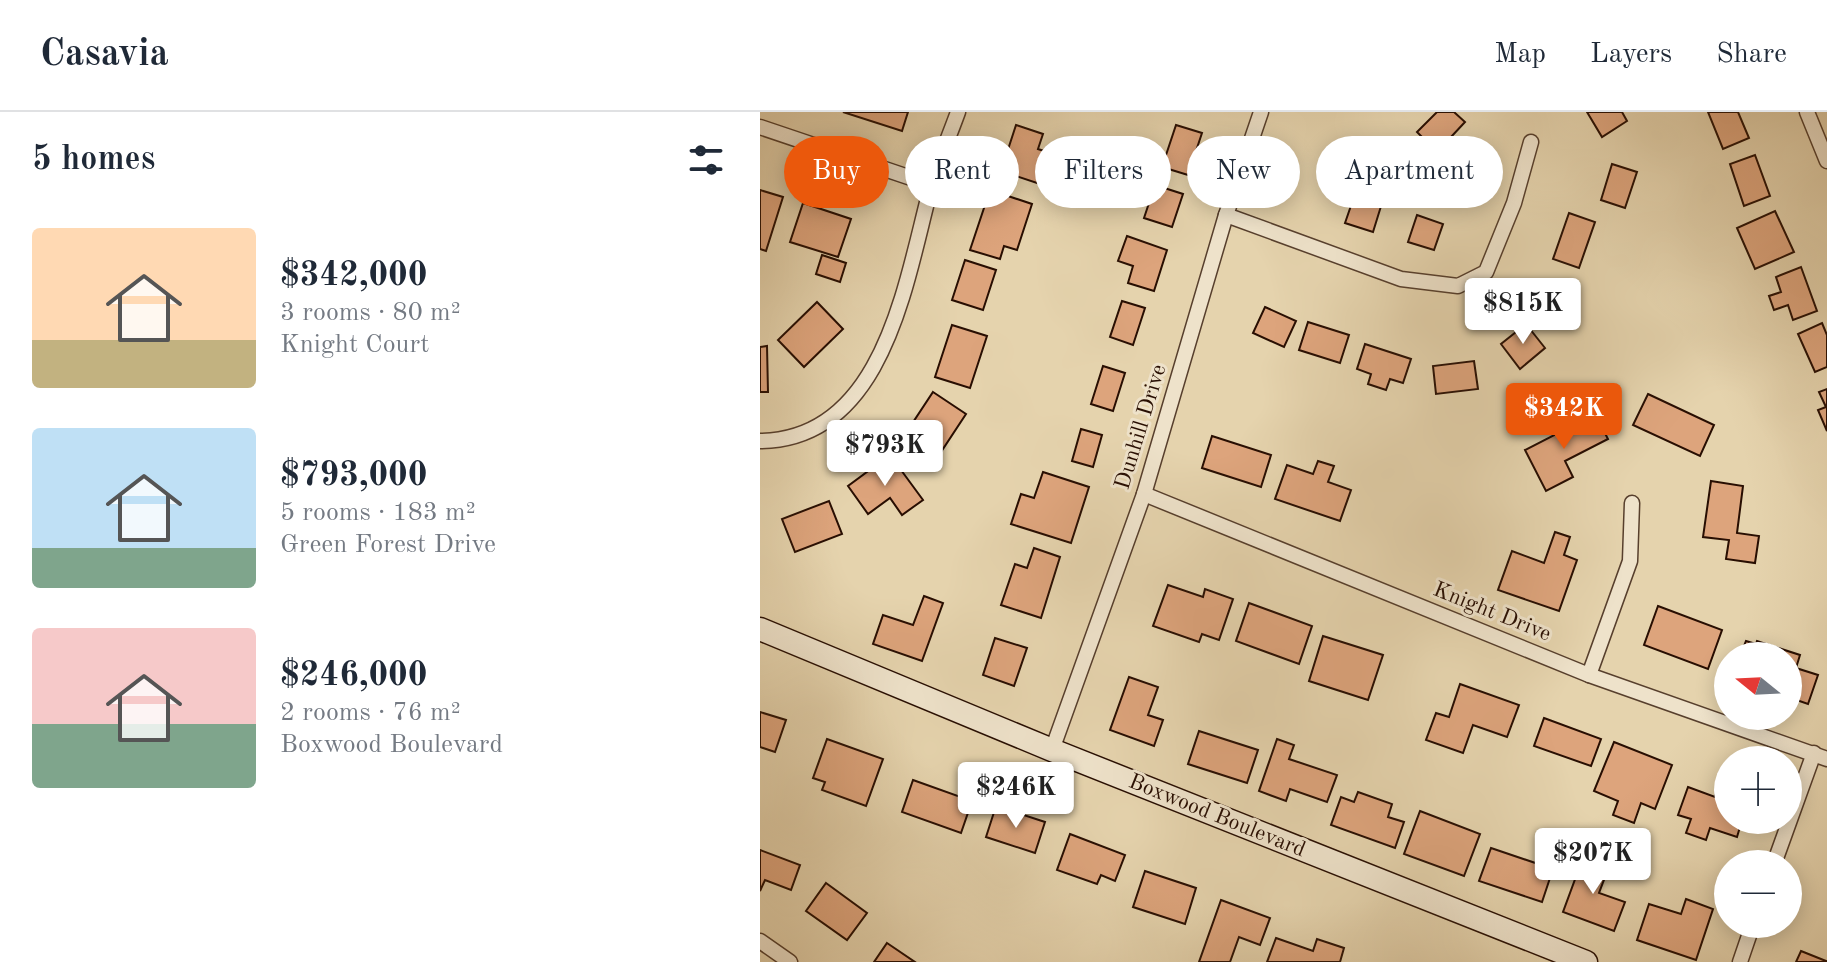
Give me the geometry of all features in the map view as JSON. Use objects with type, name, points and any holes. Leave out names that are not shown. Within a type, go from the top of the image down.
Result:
[{"type":"street","points":[[949,136],[958,112]]},
{"type":"street","name":"Dunhill Drive","points":[[1052,750],[1144,494],[1226,215],[1261,112]]},
{"type":"street","points":[[1807,112],[1827,161]]},
{"type":"street","points":[[760,127],[905,176]]},
{"type":"street","points":[[1226,215],[1401,279],[1458,286],[1486,272],[1514,203],[1531,142]]},
{"type":"street","points":[[760,441],[797,435],[822,422],[845,405],[864,384],[879,359],[900,308],[926,208]]},
{"type":"street","name":"Knight Drive","points":[[1144,494],[1589,675],[1820,756]]},
{"type":"street","points":[[1589,675],[1630,561],[1632,503]]},
{"type":"street","name":"Boxwood Boulevard","points":[[760,629],[1052,750],[1586,962]]},
{"type":"street","points":[[1780,850],[1820,756]]},
{"type":"street","points":[[1740,962],[1748,938]]},
{"type":"street","points":[[760,941],[790,962]]},
{"type":"building","points":[[843,112],[908,112],[902,131]]},
{"type":"building","points":[[1437,112],[1454,112],[1465,122],[1452,136],[1421,136],[1417,132]]},
{"type":"building","points":[[1587,112],[1622,112],[1627,121],[1602,137]]},
{"type":"building","points":[[1708,112],[1738,112],[1749,138],[1723,149]]},
{"type":"building","points":[[1016,125],[1043,134],[1035,136],[1035,182],[1019,177],[1019,136],[1012,136]]},
{"type":"building","points":[[1176,125],[1202,133],[1201,136],[1187,136],[1187,175],[1171,170],[1171,140]]},
{"type":"building","points":[[1755,155],[1770,196],[1744,206],[1730,164]]},
{"type":"building","points":[[1612,164],[1637,172],[1625,208],[1601,200]]},
{"type":"building","points":[[760,190],[783,197],[766,251],[760,249]]},
{"type":"building","points":[[1171,190],[1183,194],[1172,227],[1144,218],[1147,208],[1171,208]]},
{"type":"building","points":[[1019,200],[1032,204],[1017,250],[1004,246],[1000,259],[970,250],[984,208],[1019,208]]},
{"type":"building","points":[[801,208],[818,208],[851,219],[838,257],[790,242]]},
{"type":"building","points":[[1350,208],[1380,208],[1373,232],[1345,223]]},
{"type":"building","points":[[1775,211],[1794,252],[1755,269],[1737,228]]},
{"type":"building","points":[[1569,213],[1595,222],[1579,268],[1553,259]]},
{"type":"building","points":[[1417,215],[1443,224],[1434,250],[1408,242]]},
{"type":"building","points":[[1127,236],[1167,250],[1154,291],[1128,283],[1133,266],[1118,261]]},
{"type":"building","points":[[822,255],[846,263],[840,282],[816,274]]},
{"type":"building","points":[[965,260],[996,270],[983,310],[952,300]]},
{"type":"building","points":[[1801,267],[1817,311],[1793,320],[1788,305],[1774,310],[1769,296],[1781,292],[1776,277]]},
{"type":"building","points":[[1122,301],[1145,308],[1133,345],[1110,337]]},
{"type":"building","points":[[817,302],[843,329],[804,367],[778,340]]},
{"type":"building","points":[[1265,307],[1296,321],[1284,347],[1253,333]]},
{"type":"building","points":[[1308,322],[1349,335],[1340,363],[1299,350]]},
{"type":"building","points":[[1822,323],[1827,335],[1827,367],[1815,372],[1798,334]]},
{"type":"building","points":[[1526,324],[1545,348],[1520,369],[1501,344]]},
{"type":"building","points":[[952,325],[987,336],[970,388],[935,377]]},
{"type":"building","points":[[1365,344],[1411,359],[1403,383],[1390,379],[1386,390],[1368,384],[1371,374],[1357,369]]},
{"type":"building","points":[[767,346],[768,392],[760,392],[760,347]]},
{"type":"building","points":[[1474,361],[1478,389],[1436,394],[1433,366]]},
{"type":"building","points":[[1103,366],[1125,373],[1113,411],[1091,404]]},
{"type":"building","points":[[1827,389],[1827,431],[1818,410],[1826,407],[1819,392]]},
{"type":"building","points":[[933,392],[966,414],[935,461],[902,439]]},
{"type":"building","points":[[1648,394],[1714,425],[1700,456],[1633,425]]},
{"type":"building","points":[[1595,414],[1608,439],[1565,461],[1573,477],[1546,491],[1525,450]]},
{"type":"building","points":[[1081,429],[1102,435],[1093,467],[1072,461]]},
{"type":"building","points":[[1212,436],[1271,455],[1261,487],[1202,468]]},
{"type":"building","points":[[890,455],[923,500],[902,515],[890,498],[868,514],[848,486]]},
{"type":"building","points":[[1318,461],[1334,466],[1328,482],[1351,490],[1340,521],[1275,499],[1287,465],[1313,474]]},
{"type":"building","points":[[1043,472],[1089,487],[1071,543],[1011,524],[1021,494],[1034,498]]},
{"type":"building","points":[[1711,481],[1743,486],[1737,533],[1759,536],[1755,563],[1726,559],[1729,540],[1703,537]]},
{"type":"building","points":[[829,501],[842,534],[795,552],[782,519]]},
{"type":"building","points":[[1555,532],[1570,537],[1564,555],[1577,560],[1559,611],[1498,590],[1512,551],[1544,563]]},
{"type":"building","points":[[1034,548],[1060,557],[1041,618],[1001,605],[1015,564],[1027,568]]},
{"type":"building","points":[[1168,585],[1203,597],[1205,589],[1233,599],[1219,640],[1202,634],[1199,642],[1153,626]]},
{"type":"building","points":[[924,596],[943,603],[922,661],[873,644],[883,615],[913,625]]},
{"type":"building","points":[[1249,603],[1312,626],[1299,664],[1236,641]]},
{"type":"building","points":[[1658,606],[1722,630],[1718,642],[1714,642],[1708,669],[1644,645]]},
{"type":"building","points":[[1323,636],[1383,655],[1368,700],[1309,681]]},
{"type":"building","points":[[995,638],[1027,648],[1014,686],[983,675]]},
{"type":"building","points":[[1802,670],[1818,675],[1808,704],[1802,702]]},
{"type":"building","points":[[1129,677],[1158,687],[1148,715],[1163,720],[1154,746],[1110,730]]},
{"type":"building","points":[[1460,684],[1519,705],[1507,737],[1473,725],[1463,753],[1426,740],[1436,713],[1449,717]]},
{"type":"building","points":[[760,712],[786,720],[775,752],[760,747]]},
{"type":"building","points":[[1544,718],[1601,739],[1591,766],[1534,746]]},
{"type":"building","points":[[1199,731],[1258,750],[1247,783],[1188,764]]},
{"type":"building","points":[[827,739],[883,759],[866,806],[822,790],[825,782],[813,778]]},
{"type":"building","points":[[1277,739],[1294,745],[1289,759],[1337,775],[1327,802],[1290,789],[1286,801],[1259,791]]},
{"type":"building","points":[[1614,742],[1672,765],[1655,809],[1641,803],[1634,823],[1613,815],[1618,801],[1594,791]]},
{"type":"building","points":[[913,780],[972,801],[961,833],[902,812]]},
{"type":"building","points":[[1688,787],[1714,797],[1714,829],[1710,828],[1706,840],[1686,833],[1691,819],[1678,815]]},
{"type":"building","points":[[1358,792],[1392,804],[1388,817],[1404,822],[1395,848],[1331,825],[1341,797],[1354,802]]},
{"type":"building","points":[[996,806],[1045,822],[1035,853],[986,837]]},
{"type":"building","points":[[1420,811],[1480,834],[1464,876],[1404,854]]},
{"type":"building","points":[[1070,834],[1125,855],[1115,881],[1101,875],[1097,884],[1057,870]]},
{"type":"building","points":[[1491,848],[1553,869],[1542,902],[1479,881]]},
{"type":"building","points":[[760,850],[800,865],[791,890],[765,880],[760,891]]},
{"type":"building","points":[[1584,855],[1610,864],[1599,893],[1625,902],[1614,931],[1563,912]]},
{"type":"building","points":[[1145,871],[1196,888],[1185,924],[1133,907]]},
{"type":"building","points":[[826,883],[867,913],[847,940],[806,911]]},
{"type":"building","points":[[1686,899],[1713,909],[1696,960],[1637,940],[1649,904],[1681,914]]},
{"type":"building","points":[[1221,900],[1270,918],[1260,945],[1239,937],[1230,962],[1199,962]]},
{"type":"building","points":[[1276,938],[1313,951],[1317,939],[1344,948],[1340,962],[1267,962]]},
{"type":"building","points":[[887,943],[915,962],[874,962]]},
{"type":"building","points":[[1801,951],[1826,961],[1826,962],[1796,962]]}]
